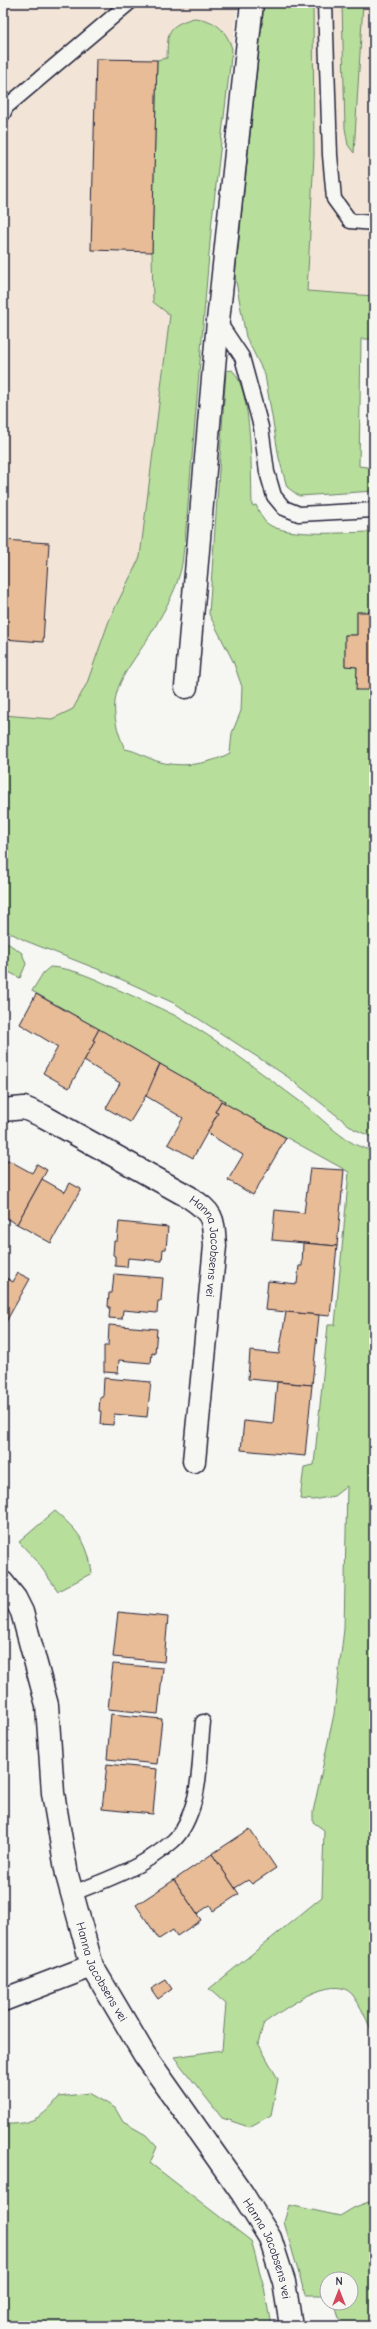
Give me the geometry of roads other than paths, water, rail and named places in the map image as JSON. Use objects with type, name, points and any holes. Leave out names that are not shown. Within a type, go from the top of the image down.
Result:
[{"type":"street","points":[[186,687],[218,321],[252,3]]},
{"type":"street","name":"Hanna Jacobsens vei","points":[[3,1110],[24,1108],[43,1116],[189,1197],[207,1210],[213,1222],[215,1246],[194,1461]]},
{"type":"street","name":"Hanna Jacobsens vei","points":[[3,1583],[15,1598],[22,1612],[47,1705],[53,1793],[73,1893],[92,1966],[144,2054],[242,2193],[270,2238],[284,2282],[291,2326]]},
{"type":"street","points":[[3,2000],[92,1966]]},
{"type":"lane","points":[[3,114],[6,107],[129,3]]},
{"type":"lane","points":[[324,3],[330,155],[334,199],[350,221],[374,223]]},
{"type":"lane","points":[[218,321],[242,357],[261,427],[267,472],[274,496],[284,508],[299,514],[374,510]]},
{"type":"lane","points":[[73,1893],[112,1878],[147,1859],[173,1841],[184,1827],[195,1798],[203,1722]]}]
